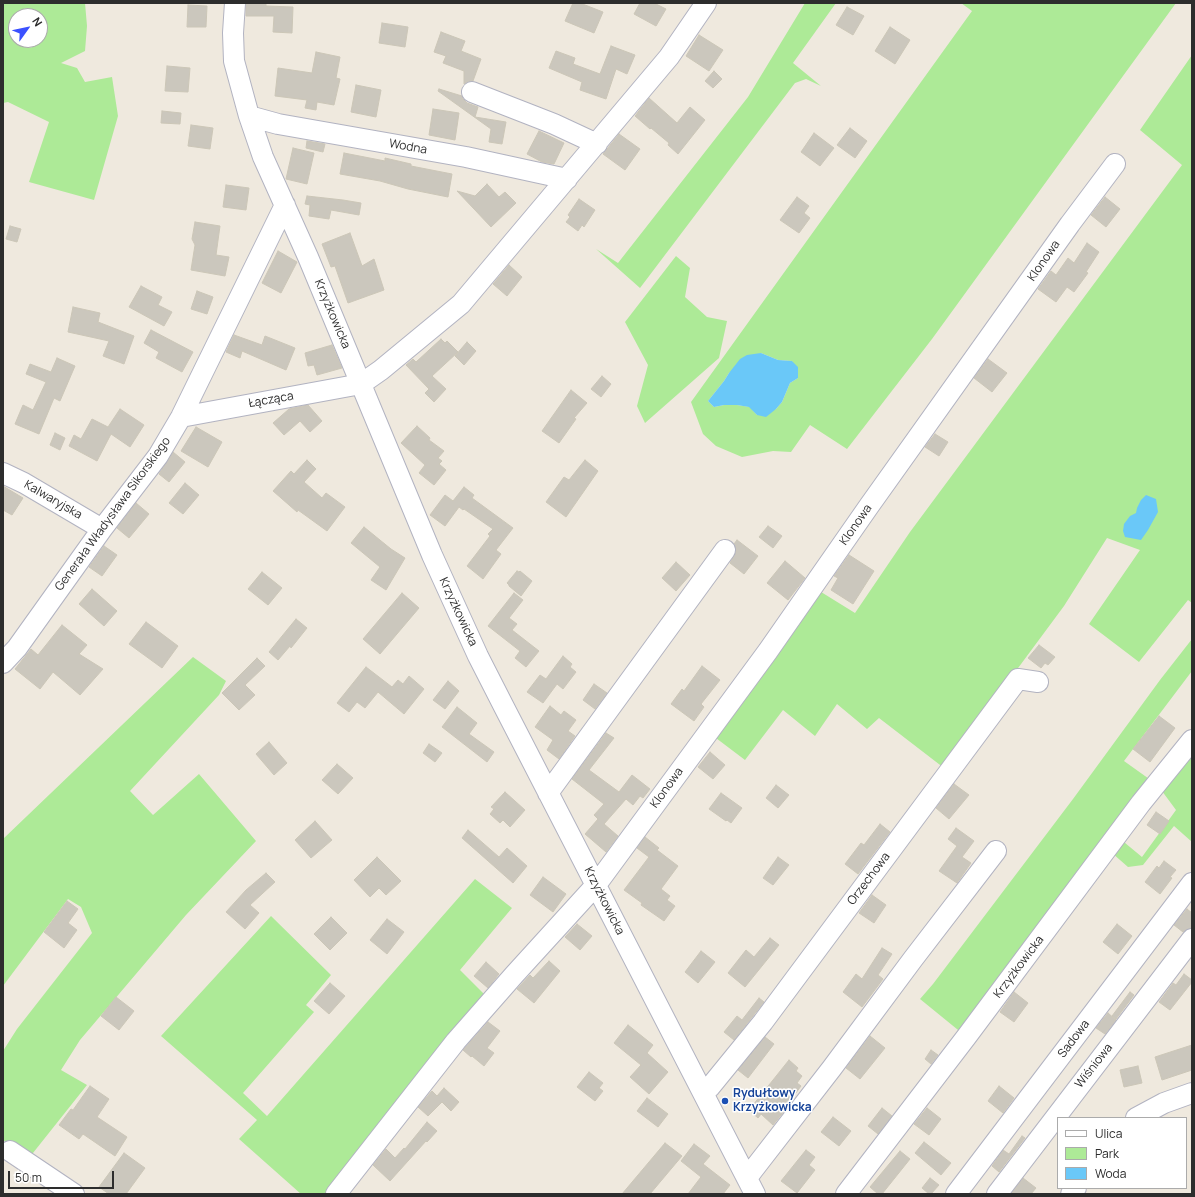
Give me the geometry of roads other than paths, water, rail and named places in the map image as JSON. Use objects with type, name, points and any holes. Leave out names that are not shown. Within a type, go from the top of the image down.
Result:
[{"type":"street","name":"Krzyżkowicka","points":[[235,3],[232,33],[234,61],[248,116],[263,157],[308,257],[442,576],[478,656],[751,1186]]},
{"type":"street","points":[[361,384],[382,370],[461,304],[669,58],[706,3]]},
{"type":"street","points":[[472,92],[554,124],[597,144]]},
{"type":"street","name":"Wodna","points":[[248,116],[278,124],[466,157],[567,178]]},
{"type":"street","name":"Klonowa","points":[[336,1194],[456,1041],[596,885],[768,651],[874,499],[1066,230],[1115,164]]},
{"type":"street","name":"Generała Władysława Sikorskiego","points":[[3,663],[17,648],[102,529],[158,456],[181,417],[285,205]]},
{"type":"street","name":"Łącząca","points":[[181,417],[361,384]]},
{"type":"street","name":"Kalwaryjska","points":[[3,473],[24,483],[102,529]]},
{"type":"street","points":[[548,793],[725,550]]},
{"type":"street","name":"Orzechowa","points":[[704,1093],[763,1022],[1018,679],[1038,682]]},
{"type":"street","name":"Krzyżkowicka","points":[[846,1194],[1141,804],[1192,740]]},
{"type":"street","points":[[751,1186],[753,1170],[996,851]]},
{"type":"street","name":"Sadowa","points":[[956,1194],[1192,883]]},
{"type":"street","name":"Wiśniowa","points":[[997,1194],[1192,940]]},
{"type":"street","points":[[1138,1117],[1164,1103],[1192,1093]]},
{"type":"street","points":[[10,1152],[74,1194]]},
{"type":"water","points":[[761,353],[778,360],[792,361],[798,367],[798,378],[790,383],[782,402],[776,409],[766,417],[757,415],[749,407],[724,405],[714,407],[708,401],[740,359],[747,355]]},
{"type":"water","points":[[1146,495],[1156,499],[1158,512],[1141,540],[1125,537],[1123,531],[1124,524],[1130,516],[1136,513],[1141,500]]},
{"type":"place","name":"Rydułtowy Krzyżkowicka","points":[[725,1101]]}]
